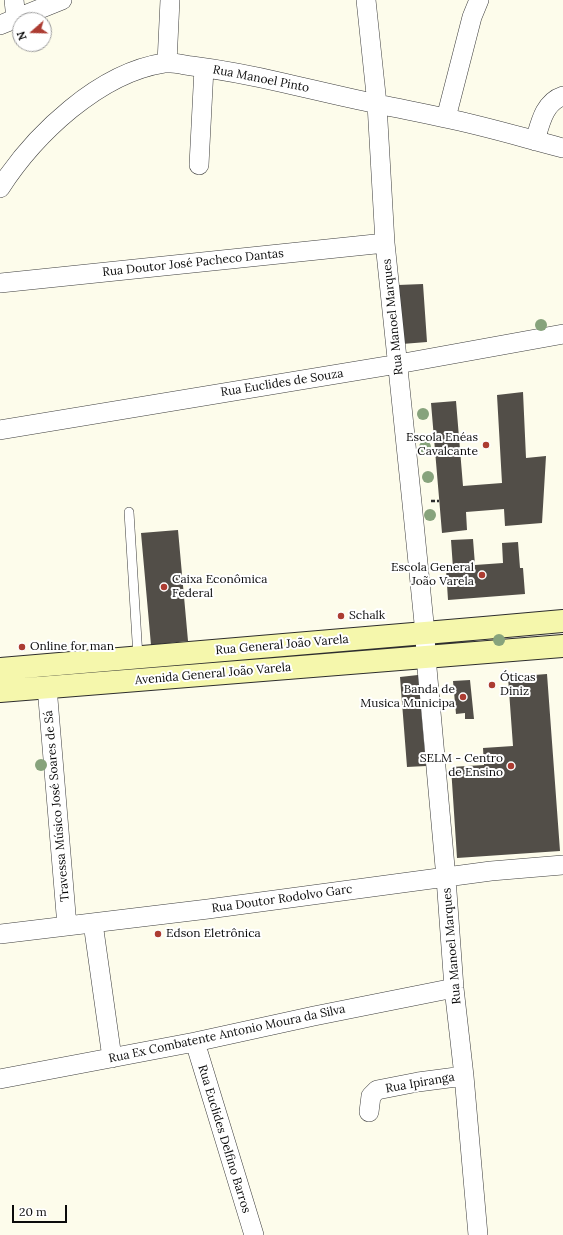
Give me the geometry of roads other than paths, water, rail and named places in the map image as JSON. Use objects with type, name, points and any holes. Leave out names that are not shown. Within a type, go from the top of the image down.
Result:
[{"type":"main road","name":"Rua General João Varela","points":[[0,669],[563,621]]},
{"type":"main road","points":[[426,657],[563,646]]},
{"type":"main road","name":"Avenida General João Varela","points":[[0,691],[426,657]]},
{"type":"street","points":[[8,22],[14,0]]},
{"type":"street","points":[[8,22],[62,0]]},
{"type":"street","points":[[167,63],[170,0]]},
{"type":"street","name":"Rua Manoel Marques","points":[[366,0],[377,104],[385,243],[425,633],[454,988],[464,1076],[478,1235]]},
{"type":"street","points":[[446,118],[474,6]]},
{"type":"street","name":"Rua Manoel Pinto","points":[[0,188],[15,166],[49,129],[66,113],[96,90],[135,70],[167,63],[254,76],[446,118],[563,148]]},
{"type":"street","points":[[199,165],[204,68]]},
{"type":"street","points":[[535,141],[548,106],[553,100],[563,96]]},
{"type":"street","name":"Rua Doutor José Pacheco Dantas","points":[[0,283],[385,243]]},
{"type":"street","name":"Rua Euclides de Souza","points":[[0,430],[398,364],[563,334]]},
{"type":"street","name":"Travessa Músico José Soares de Sá","points":[[47,687],[67,926]]},
{"type":"street","name":"Rua Doutor Rodolvo Garc","points":[[0,934],[93,924],[491,871],[563,865]]},
{"type":"street","points":[[93,924],[112,1058]]},
{"type":"street","name":"Rua Ex Combatente Antonio Moura da Silva","points":[[0,1079],[195,1042],[454,988]]},
{"type":"street","name":"Rua Euclides Delfino Barros","points":[[195,1042],[254,1235]]},
{"type":"street","name":"Rua Ipiranga","points":[[370,1112],[371,1096],[377,1090],[418,1082],[464,1076]]},
{"type":"lane","points":[[129,512],[138,657]]},
{"type":"place","name":"Escola Enéas Cavalcante","points":[[486,445]]},
{"type":"place","name":"Escola General João Varela","points":[[482,575]]},
{"type":"place","name":"Caixa Econômica Federal","points":[[164,587]]},
{"type":"place","name":"Schalk","points":[[341,616]]},
{"type":"place","name":"Online for man","points":[[22,647]]},
{"type":"place","name":"Óticas Diniz","points":[[492,685]]},
{"type":"place","name":"Banda de Musica Municipa","points":[[463,697]]},
{"type":"place","name":"SELM - Centro de Ensino","points":[[511,766]]},
{"type":"place","name":"Edson Eletrônica","points":[[158,934]]}]
